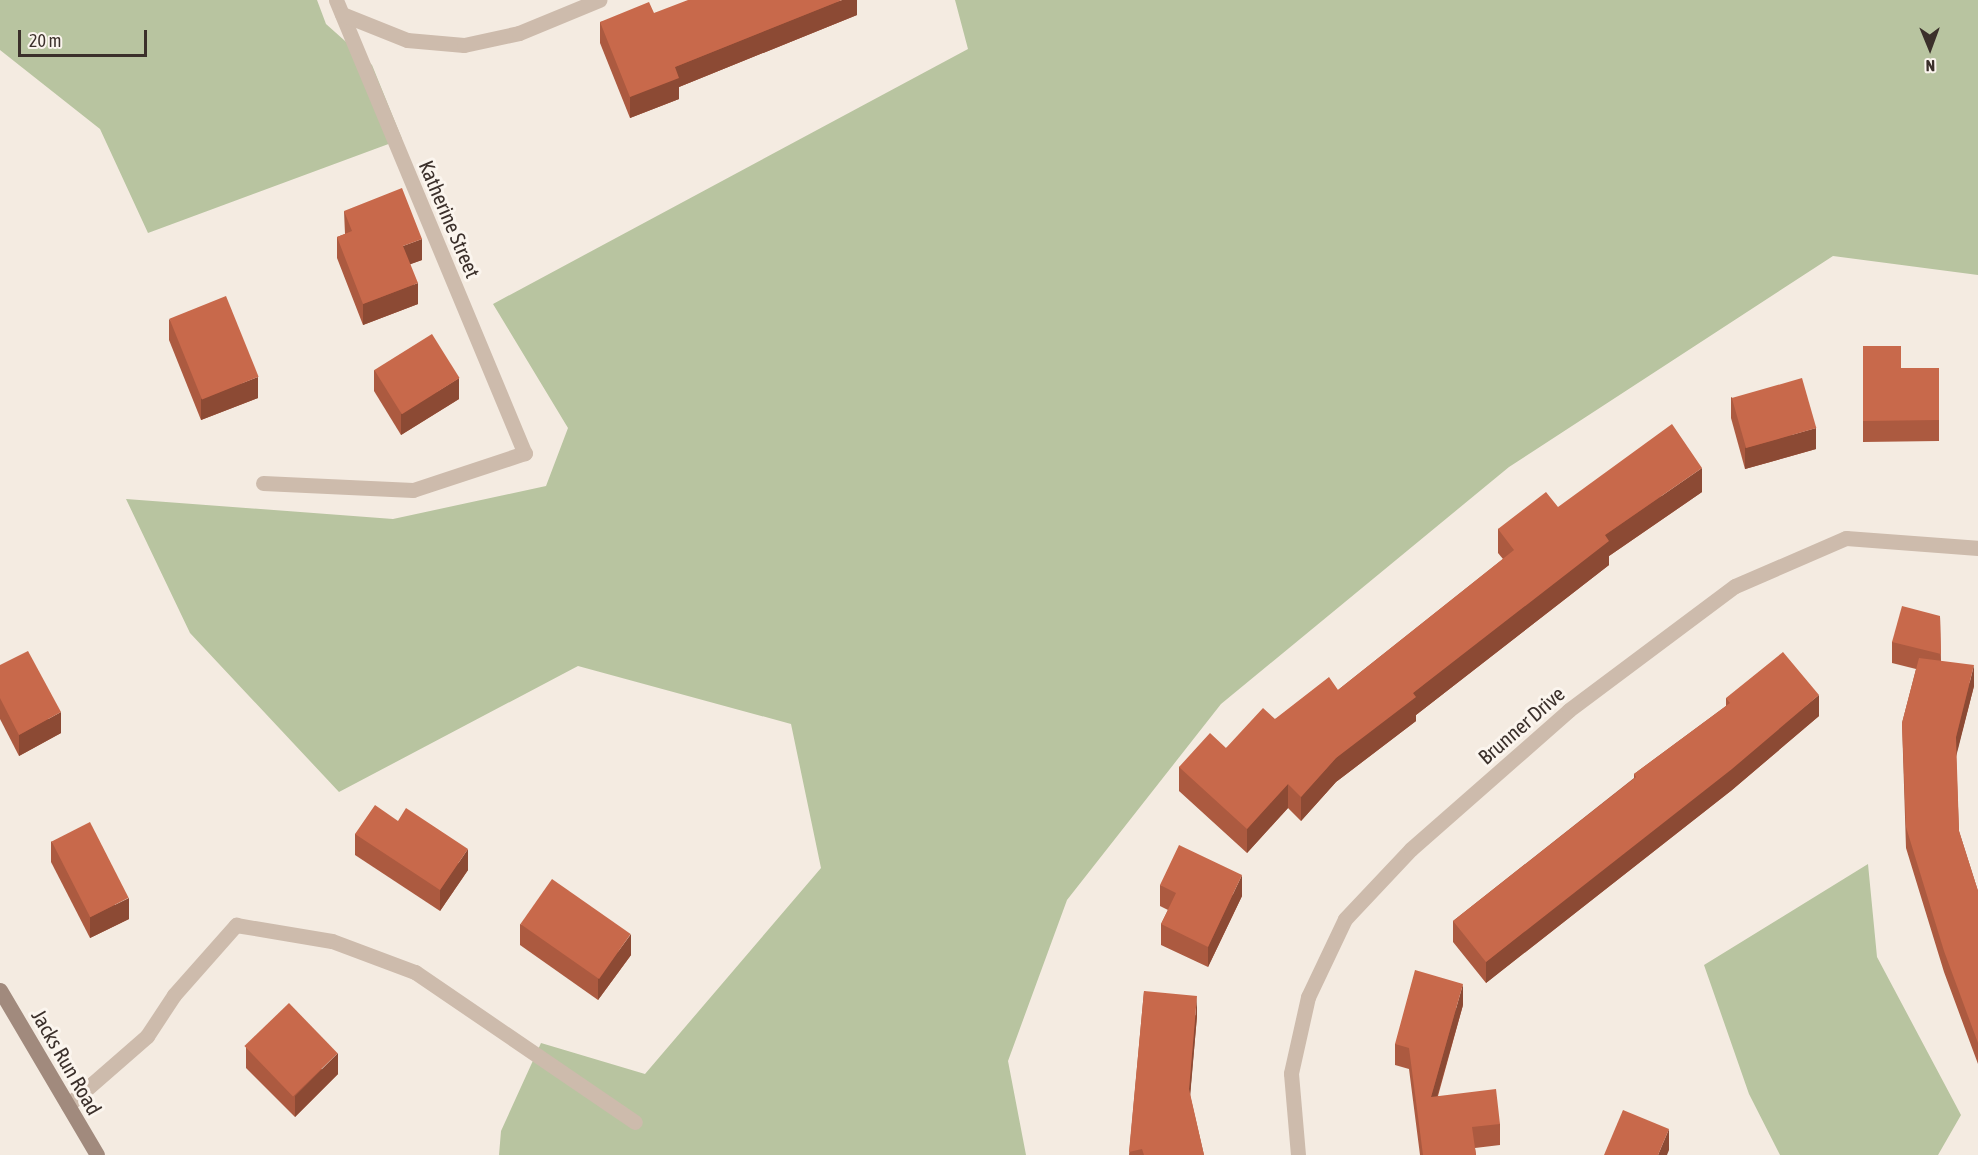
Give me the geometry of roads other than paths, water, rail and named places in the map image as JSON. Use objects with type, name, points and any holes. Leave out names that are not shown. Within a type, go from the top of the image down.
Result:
[{"type":"street","points":[[339,7],[407,40],[464,45],[519,33],[599,0]]},
{"type":"street","name":"Katherine Street","points":[[263,483],[413,490],[525,453],[339,7]]},
{"type":"street","name":"Brunner Drive","points":[[1298,1155],[1291,1073],[1308,997],[1345,919],[1411,849],[1569,710],[1735,586],[1846,538],[1978,548]]},
{"type":"street","points":[[68,1105],[147,1036],[174,995],[236,925],[332,941],[415,972],[635,1122]]},
{"type":"street","name":"Jacks Run Road","points":[[0,990],[97,1155]]}]
